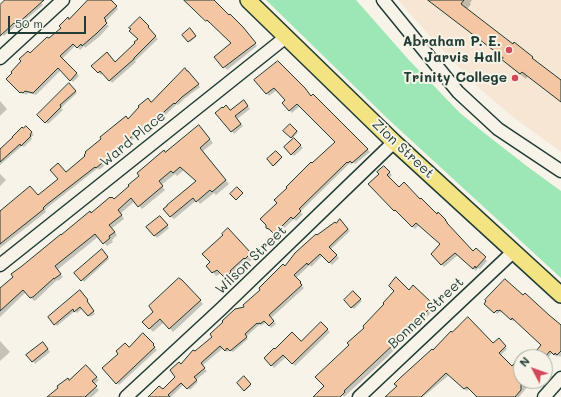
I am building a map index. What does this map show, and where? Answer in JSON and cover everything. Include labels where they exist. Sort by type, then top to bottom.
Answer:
[{"type":"main road","name":"Zion Street","points":[[248,0],[394,142],[561,295]]},
{"type":"street","points":[[0,58],[63,0]]},
{"type":"street","points":[[383,0],[458,92],[498,129],[561,171]]},
{"type":"street","name":"Ward Place","points":[[0,265],[286,37]]},
{"type":"street","name":"Wilson Street","points":[[126,397],[221,309],[394,142]]},
{"type":"street","name":"Bonner Street","points":[[359,397],[513,252]]},
{"type":"street","points":[[544,397],[561,378]]},
{"type":"shaded area","name":"Trinity College","points":[[398,0],[561,0],[561,152],[513,117],[480,89]]},
{"type":"green space","points":[[266,0],[356,0],[408,59],[459,112],[528,167],[561,191],[561,278],[388,119]]},
{"type":"building","points":[[5,0],[44,0],[16,25],[14,23],[0,36],[0,5]]},
{"type":"building","points":[[88,0],[111,0],[117,6],[104,18],[107,23],[97,33],[82,46],[81,44],[77,48],[73,44],[60,56],[77,73],[70,81],[58,68],[33,93],[25,91],[20,93],[6,79],[21,61],[19,59],[28,51],[30,53],[47,37],[49,38],[61,28],[59,26],[68,17],[69,19]]},
{"type":"building","points":[[184,0],[214,0],[243,27],[256,43],[223,68],[214,57],[231,43]]},
{"type":"building","name":"Abraham P. E. Jarvis Hall","points":[[428,0],[464,0],[461,4],[513,44],[514,42],[561,80],[561,102],[522,72],[520,74],[501,59],[503,58]]},
{"type":"building","points":[[140,17],[156,36],[134,59],[109,81],[100,71],[98,73],[91,66],[107,52],[115,62],[135,43],[134,42],[138,39],[129,31],[131,29],[129,28]]},
{"type":"building","points":[[190,28],[196,36],[188,42],[182,35]]},
{"type":"building","points":[[278,61],[311,96],[313,94],[368,149],[352,163],[350,161],[348,163],[347,162],[299,209],[301,211],[293,219],[291,217],[274,234],[266,228],[266,225],[260,219],[277,203],[274,200],[287,188],[286,187],[311,162],[312,163],[335,142],[297,104],[289,111],[282,103],[285,100],[274,88],[266,94],[254,80]]},
{"type":"building","points":[[185,68],[199,84],[156,119],[155,118],[119,146],[121,149],[46,205],[43,208],[44,209],[0,244],[0,211],[30,186],[38,195],[58,179],[50,170],[58,163],[66,172],[85,156],[85,152],[101,139],[100,137],[126,116],[128,119],[139,107],[138,106],[148,98],[151,102]]},
{"type":"building","points":[[69,83],[76,91],[60,105],[61,107],[45,123],[37,115]]},
{"type":"building","points":[[244,100],[248,106],[235,116],[241,124],[231,132],[215,113],[226,105],[230,110]]},
{"type":"building","points":[[290,124],[297,131],[291,138],[283,131]]},
{"type":"building","points":[[199,125],[210,139],[200,148],[226,180],[212,192],[210,190],[196,202],[193,198],[170,217],[163,209],[196,181],[180,167],[173,173],[171,171],[159,181],[163,186],[138,207],[131,198],[118,210],[122,215],[109,225],[115,232],[109,236],[110,238],[103,244],[95,234],[55,266],[61,274],[54,278],[33,297],[30,298],[23,290],[0,311],[0,288],[13,277],[11,274],[90,211],[91,213],[110,197],[114,199],[139,176],[137,173],[164,150],[165,152]]},
{"type":"building","points":[[26,126],[32,132],[30,135],[31,136],[21,146],[20,144],[0,162],[0,149],[22,127],[23,128]]},
{"type":"building","points":[[294,138],[301,145],[291,155],[284,147]]},
{"type":"building","points":[[276,151],[282,157],[273,166],[267,159]]},
{"type":"building","points":[[384,166],[390,172],[387,175],[399,187],[404,182],[420,199],[421,198],[437,214],[438,212],[446,220],[447,223],[473,251],[476,248],[486,257],[476,268],[475,266],[473,269],[455,253],[441,265],[431,254],[440,244],[416,223],[412,227],[368,184],[379,174],[377,172]]},
{"type":"building","points":[[237,187],[243,193],[236,200],[230,194]]},
{"type":"building","points":[[160,216],[168,225],[154,236],[146,227]]},
{"type":"building","points":[[340,219],[348,229],[329,247],[337,255],[329,263],[320,254],[294,275],[302,285],[269,315],[274,321],[269,326],[264,321],[260,324],[257,323],[245,334],[247,337],[230,351],[227,348],[225,351],[220,346],[201,363],[205,368],[194,377],[197,380],[187,389],[181,383],[168,395],[170,397],[148,397],[159,386],[163,389],[175,377],[170,370],[179,362],[181,364],[193,350],[195,351],[212,337],[210,334],[235,309],[244,307],[243,305],[260,290],[259,288],[283,264],[285,266],[295,253],[316,234],[317,235]]},
{"type":"building","points":[[228,228],[251,253],[230,271],[231,272],[225,278],[217,270],[212,273],[206,266],[210,262],[202,254],[223,235],[222,234]]},
{"type":"building","points":[[102,249],[108,257],[81,281],[74,273]]},
{"type":"building","points":[[396,277],[409,290],[413,285],[433,305],[423,315],[422,314],[411,327],[410,325],[394,342],[395,343],[344,391],[345,392],[340,397],[313,397],[324,386],[315,377],[349,345],[347,343],[364,328],[363,326],[384,304],[383,303],[394,291],[389,286]]},
{"type":"building","points":[[179,278],[201,300],[169,329],[160,319],[149,329],[142,322],[153,312],[149,306]]},
{"type":"building","points":[[505,279],[523,295],[525,293],[561,325],[561,351],[557,355],[555,353],[554,355],[553,349],[538,349],[541,345],[512,318],[511,320],[500,310],[497,310],[494,313],[484,304],[486,301],[485,300]]},
{"type":"building","points":[[80,290],[94,311],[88,316],[80,307],[74,312],[73,309],[54,325],[48,317]]},
{"type":"building","points":[[353,291],[361,299],[351,308],[344,300]]},
{"type":"building","points":[[468,317],[493,343],[499,338],[506,346],[499,353],[512,366],[513,365],[513,389],[521,389],[515,397],[477,397],[467,387],[464,389],[446,373],[421,397],[385,397],[397,386],[394,384],[400,378],[432,349],[433,350],[451,331],[452,332]]},
{"type":"building","points":[[321,322],[328,329],[292,364],[283,355],[271,366],[264,358],[292,332],[301,341]]},
{"type":"building","points":[[143,333],[155,347],[116,384],[102,368],[118,354],[116,351],[125,343],[129,347]]},
{"type":"building","points":[[43,342],[48,349],[32,362],[26,355]]},
{"type":"building","points":[[86,365],[97,377],[92,381],[97,386],[85,397],[47,397],[58,388],[57,386],[68,378],[69,380]]},
{"type":"building","points":[[244,376],[251,384],[244,391],[237,383]]},
{"type":"place","name":"Abraham P. E. Jarvis Hall","points":[[509,50]]},
{"type":"place","name":"Trinity College","points":[[515,78]]}]
